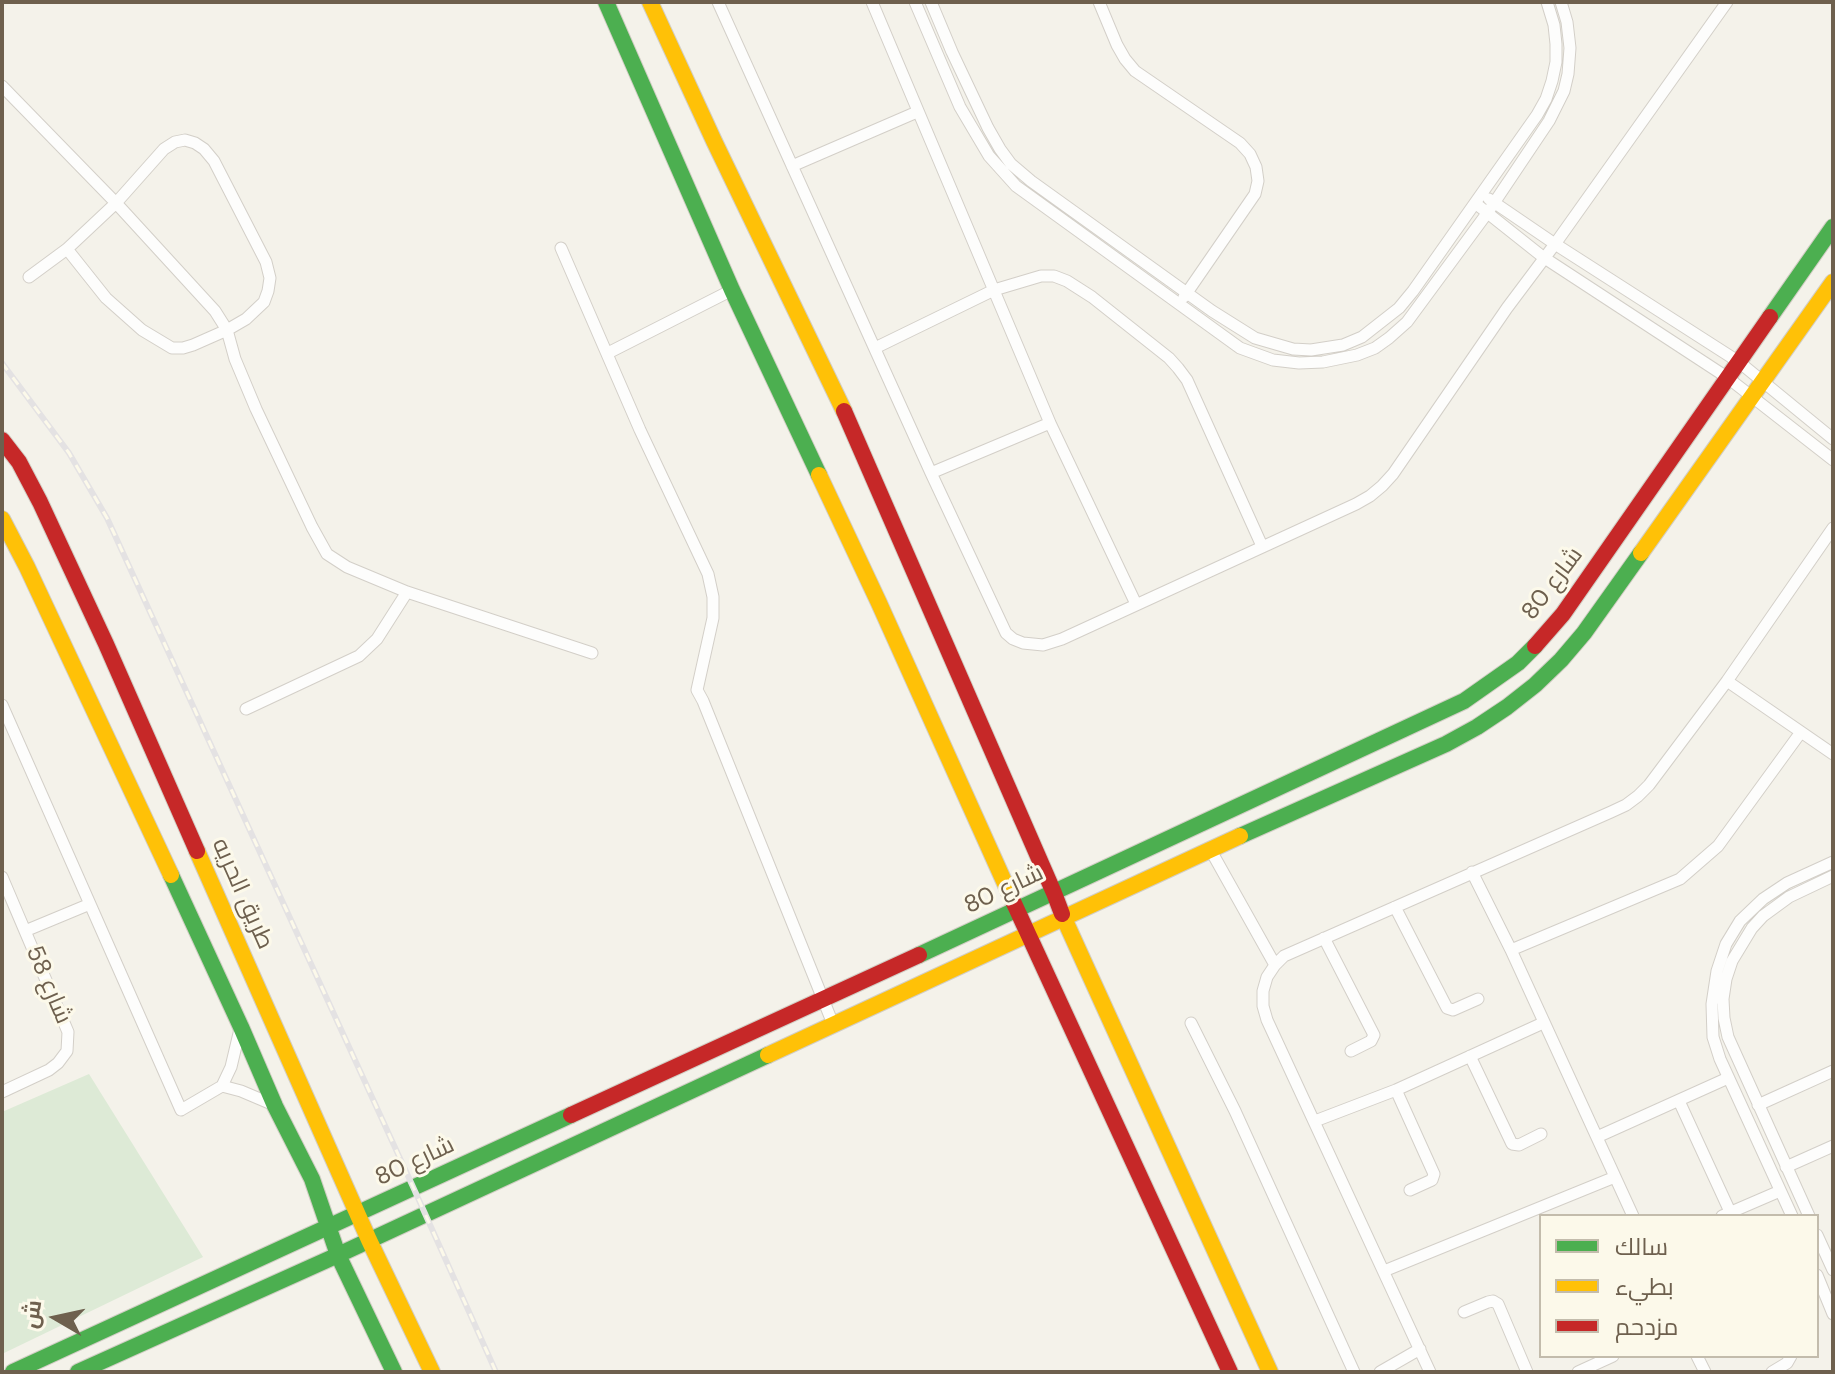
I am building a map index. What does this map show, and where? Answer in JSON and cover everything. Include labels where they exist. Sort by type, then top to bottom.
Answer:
[{"type":"street","points":[[606,2],[732,290],[879,603],[1230,1372]]},
{"type":"street","points":[[650,2],[842,407],[1063,918],[1270,1372]]},
{"type":"street","points":[[718,2],[1006,633],[1023,643],[1043,645],[1356,504],[1382,486],[1727,2]]},
{"type":"street","points":[[872,2],[1050,423],[1136,604]]},
{"type":"street","points":[[915,2],[960,107],[982,144],[1016,186],[1240,348],[1273,360],[1299,363],[1323,362],[1375,348],[1407,322],[1492,208],[1549,121],[1564,91],[1570,48],[1561,2]]},
{"type":"street","points":[[931,2],[972,95],[1011,164],[1187,293],[1255,338],[1293,349],[1311,350],[1343,345],[1362,337],[1399,308],[1537,115],[1552,81],[1556,62],[1554,25],[1547,2]]},
{"type":"street","points":[[1099,2],[1117,45],[1135,71],[1240,143],[1256,167],[1258,181],[1255,194],[1180,305]]},
{"type":"street","points":[[2,86],[215,311],[227,330],[235,359],[256,409],[327,554],[347,567],[407,592],[592,653]]},
{"type":"street","points":[[792,166],[917,112]]},
{"type":"street","points":[[29,277],[67,249],[116,203],[164,149],[185,140],[204,149],[214,161],[266,262],[270,278],[264,302],[246,319],[183,348],[172,348],[142,330],[106,298],[67,249]]},
{"type":"street","points":[[1479,199],[1739,362],[1833,439]]},
{"type":"street","points":[[1492,208],[1543,257],[1728,378],[1833,460]]},
{"type":"street","name":"شارع 80","points":[[13,1372],[1018,910],[1464,701],[1518,663],[1563,614],[1833,227]]},
{"type":"street","points":[[561,248],[640,430],[708,574],[713,618],[697,690],[833,1024]]},
{"type":"street","points":[[875,348],[994,290],[1041,276],[1054,276],[1067,281],[1169,358],[1187,380],[1262,546]]},
{"type":"street","name":"شارع 80","points":[[78,1372],[338,1255],[1477,727],[1535,685],[1584,633],[1833,282]]},
{"type":"street","points":[[608,353],[732,290]]},
{"type":"street","points":[[931,473],[1050,423]]},
{"type":"street","name":"طريق الحريه","points":[[2,440],[19,462],[40,502],[106,644],[369,1240],[432,1372]]},
{"type":"street","points":[[2,519],[241,1027],[275,1106],[312,1179],[338,1255],[394,1372]]},
{"type":"street","points":[[1430,1372],[1267,1020],[1263,991],[1267,977],[1284,956],[1611,812],[1638,796],[1727,681],[1833,528]]},
{"type":"street","points":[[246,709],[359,656],[377,639],[407,592]]},
{"type":"street","points":[[1727,681],[1833,754]]},
{"type":"street","points":[[2,705],[181,1110],[222,1086],[234,1057],[241,1027]]},
{"type":"street","points":[[1413,727],[1423,754]]},
{"type":"street","points":[[1511,950],[1680,879],[1718,846],[1801,732]]},
{"type":"street","points":[[1210,849],[1275,965]]},
{"type":"street","points":[[1791,1214],[1728,1078],[1713,1037],[1712,1004],[1717,971],[1726,944],[1740,921],[1763,899],[1787,883],[1833,862]]},
{"type":"street","points":[[1472,872],[1632,1214]]},
{"type":"street","points":[[1808,1214],[1728,1037],[1724,1008],[1726,979],[1741,944],[1763,916],[1789,897],[1833,876]]},
{"type":"street","name":"شارع 58","points":[[2,877],[68,1032],[67,1051],[58,1063],[2,1092]]},
{"type":"street","points":[[25,931],[90,904]]},
{"type":"street","points":[[1395,907],[1447,1008],[1453,1010],[1478,999]]},
{"type":"street","points":[[1324,938],[1374,1035],[1371,1041],[1351,1051]]},
{"type":"street","points":[[1191,1023],[1235,1111],[1354,1372]]},
{"type":"street","points":[[1315,1121],[1396,1090],[1543,1023]]},
{"type":"street","points":[[742,1037],[752,1062]]},
{"type":"street","points":[[1470,1056],[1512,1144],[1517,1145],[1541,1134]]},
{"type":"street","points":[[1758,1105],[1833,1071]]},
{"type":"street","points":[[1597,1137],[1728,1078]]},
{"type":"street","points":[[222,1086],[258,1097],[275,1106]]},
{"type":"street","points":[[1396,1090],[1434,1174],[1432,1180],[1410,1190]]},
{"type":"street","points":[[1679,1101],[1728,1214]]},
{"type":"street","points":[[1786,1167],[1833,1146]]},
{"type":"street","points":[[1384,1271],[1615,1177]]},
{"type":"street","points":[[1730,1214],[1780,1191]]},
{"type":"street","points":[[1819,1239],[1833,1270]]},
{"type":"street","points":[[1819,1280],[1833,1314]]},
{"type":"street","points":[[1464,1312],[1488,1302],[1496,1303],[1527,1372]]},
{"type":"street","points":[[1380,1372],[1420,1349]]},
{"type":"street","points":[[1578,1372],[1607,1358]]},
{"type":"street","points":[[1772,1372],[1790,1358]]},
{"type":"green space","points":[[89,1074],[203,1257],[2,1354],[2,1112]]},
{"type":"railway","points":[[2,363],[69,453],[107,518],[496,1372]]},
{"type":"traffic: fast","points":[[606,2],[732,290],[819,475]]},
{"type":"traffic: fast","points":[[1770,317],[1833,227]]},
{"type":"traffic: fast","points":[[1240,836],[1446,744],[1507,707],[1561,660],[1641,553]]},
{"type":"traffic: fast","points":[[919,955],[1464,701],[1518,663],[1535,646]]},
{"type":"traffic: fast","points":[[171,875],[275,1106],[312,1179],[338,1255],[394,1372]]},
{"type":"traffic: fast","points":[[78,1372],[768,1055]]},
{"type":"traffic: fast","points":[[13,1372],[571,1115]]},
{"type":"traffic: slow","points":[[650,2],[844,411]]},
{"type":"traffic: slow","points":[[1641,553],[1833,282]]},
{"type":"traffic: slow","points":[[819,475],[1012,899]]},
{"type":"traffic: slow","points":[[2,519],[171,875]]},
{"type":"traffic: slow","points":[[768,1055],[1240,836]]},
{"type":"traffic: slow","points":[[197,851],[369,1240],[432,1372]]},
{"type":"traffic: slow","points":[[1062,914],[1270,1372]]},
{"type":"traffic: jam","points":[[1535,646],[1563,614],[1770,317]]},
{"type":"traffic: jam","points":[[844,411],[1062,914]]},
{"type":"traffic: jam","points":[[2,440],[19,462],[40,502],[197,851]]},
{"type":"traffic: jam","points":[[1012,899],[1230,1372]]},
{"type":"traffic: jam","points":[[571,1115],[919,955]]}]
